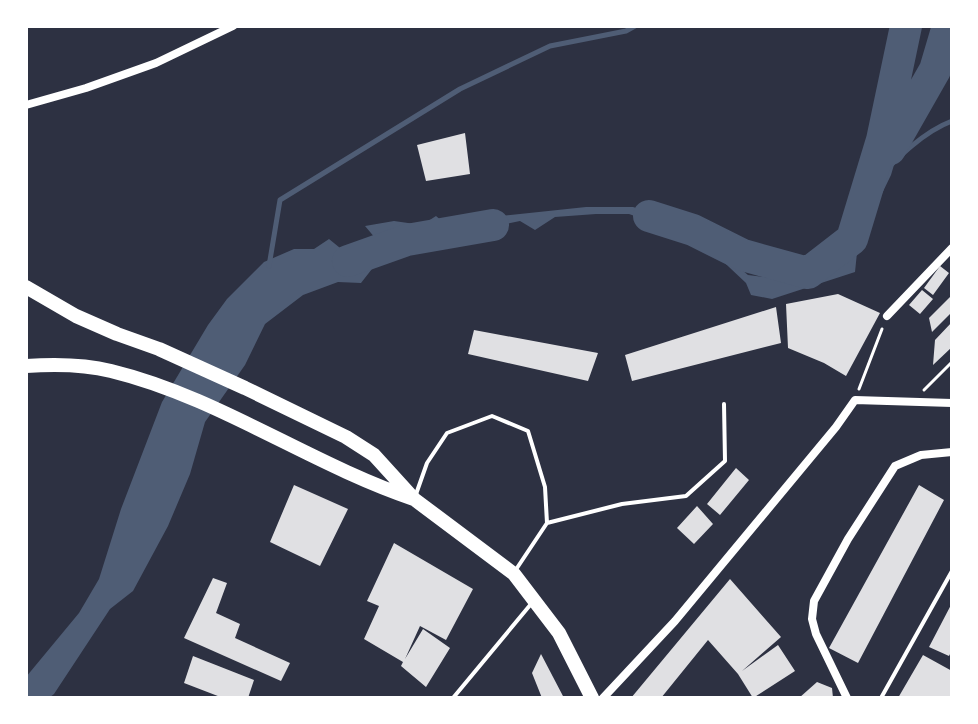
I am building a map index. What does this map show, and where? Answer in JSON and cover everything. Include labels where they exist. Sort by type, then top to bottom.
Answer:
[{"type":"main road","points":[[26,287],[76,316],[245,388],[346,437],[374,455],[414,499],[514,574],[559,633],[592,698]]},
{"type":"main road","points":[[26,366],[62,364],[109,370],[155,385],[228,414],[376,486],[414,499]]},
{"type":"street","points":[[26,105],[156,63],[233,26]]},
{"type":"street","points":[[887,316],[952,248]]},
{"type":"street","points":[[603,698],[675,621],[855,400],[952,403]]},
{"type":"street","points":[[847,698],[816,634],[812,619],[814,601],[848,539],[895,466],[921,455],[952,452]]},
{"type":"lane","points":[[547,523],[622,504],[686,496],[725,461],[724,404]]},
{"type":"lane","points":[[414,499],[427,463],[447,433],[492,416],[528,431],[545,487],[547,523],[514,574]]},
{"type":"lane","points":[[881,698],[952,571]]},
{"type":"lane","points":[[453,698],[535,599]]},
{"type":"path","points":[[855,400],[887,316]]},
{"type":"path","points":[[913,402],[952,362]]},
{"type":"water","points":[[909,26],[913,26],[907,77],[896,126],[901,141],[891,175],[858,243],[855,272],[772,299],[751,295],[746,283],[712,251],[678,231],[629,214],[555,217],[535,230],[520,221],[455,235],[439,226],[425,236],[393,242],[361,283],[338,282],[303,295],[265,324],[245,365],[205,422],[190,474],[168,526],[133,591],[110,609],[54,694],[49,698],[26,698],[26,677],[79,613],[99,579],[121,509],[162,402],[208,325],[227,299],[264,262],[294,249],[314,249],[329,239],[345,252],[376,239],[365,226],[394,221],[422,225],[436,216],[443,222],[586,207],[633,207],[676,220],[699,234],[748,275],[772,278],[825,271],[842,257],[881,183],[887,160],[878,150],[878,128],[893,112]]},
{"type":"building","points":[[465,133],[470,174],[426,181],[417,145]]},
{"type":"building","points":[[940,266],[949,273],[933,295],[924,288]]},
{"type":"building","points":[[922,290],[933,299],[920,314],[909,305]]},
{"type":"building","points":[[838,294],[880,313],[846,376],[788,348],[786,304]]},
{"type":"building","points":[[952,295],[952,312],[932,332],[929,318]]},
{"type":"building","points":[[776,307],[781,343],[632,381],[625,355]]},
{"type":"building","points":[[952,322],[952,347],[933,365],[935,340]]},
{"type":"building","points":[[474,330],[598,353],[588,381],[468,354]]},
{"type":"building","points":[[736,468],[749,480],[720,515],[707,504]]},
{"type":"building","points":[[294,485],[348,509],[320,566],[270,542]]},
{"type":"building","points":[[919,485],[944,500],[858,663],[829,648]]},
{"type":"building","points":[[697,506],[713,524],[694,544],[677,528]]},
{"type":"building","points":[[394,543],[473,589],[446,640],[420,626],[405,659],[423,629],[450,648],[426,687],[401,666],[403,662],[364,639],[379,606],[367,601]]},
{"type":"building","points":[[213,578],[227,583],[216,613],[240,624],[235,638],[290,663],[281,681],[184,638]]},
{"type":"building","points":[[730,579],[781,637],[742,671],[778,645],[795,671],[753,698],[738,674],[708,640],[661,698],[631,698]]},
{"type":"building","points":[[952,603],[952,650],[949,656],[929,647]]},
{"type":"building","points":[[541,654],[564,698],[542,698],[532,673]]},
{"type":"building","points":[[923,655],[952,671],[952,698],[898,698]]},
{"type":"building","points":[[193,656],[254,680],[248,698],[223,698],[184,683]]},
{"type":"building","points":[[817,682],[832,688],[833,698],[799,698]]},
{"type":"waterway","points":[[269,266],[280,200],[460,89],[550,46],[626,31],[635,26]]},
{"type":"waterway","points":[[649,216],[693,230],[743,255],[808,273],[852,239],[882,140],[906,26]]},
{"type":"waterway","points":[[890,149],[935,70],[948,26]]},
{"type":"waterway","points":[[868,188],[918,141],[952,121]]},
{"type":"waterway","points":[[348,261],[407,240],[493,225]]}]
